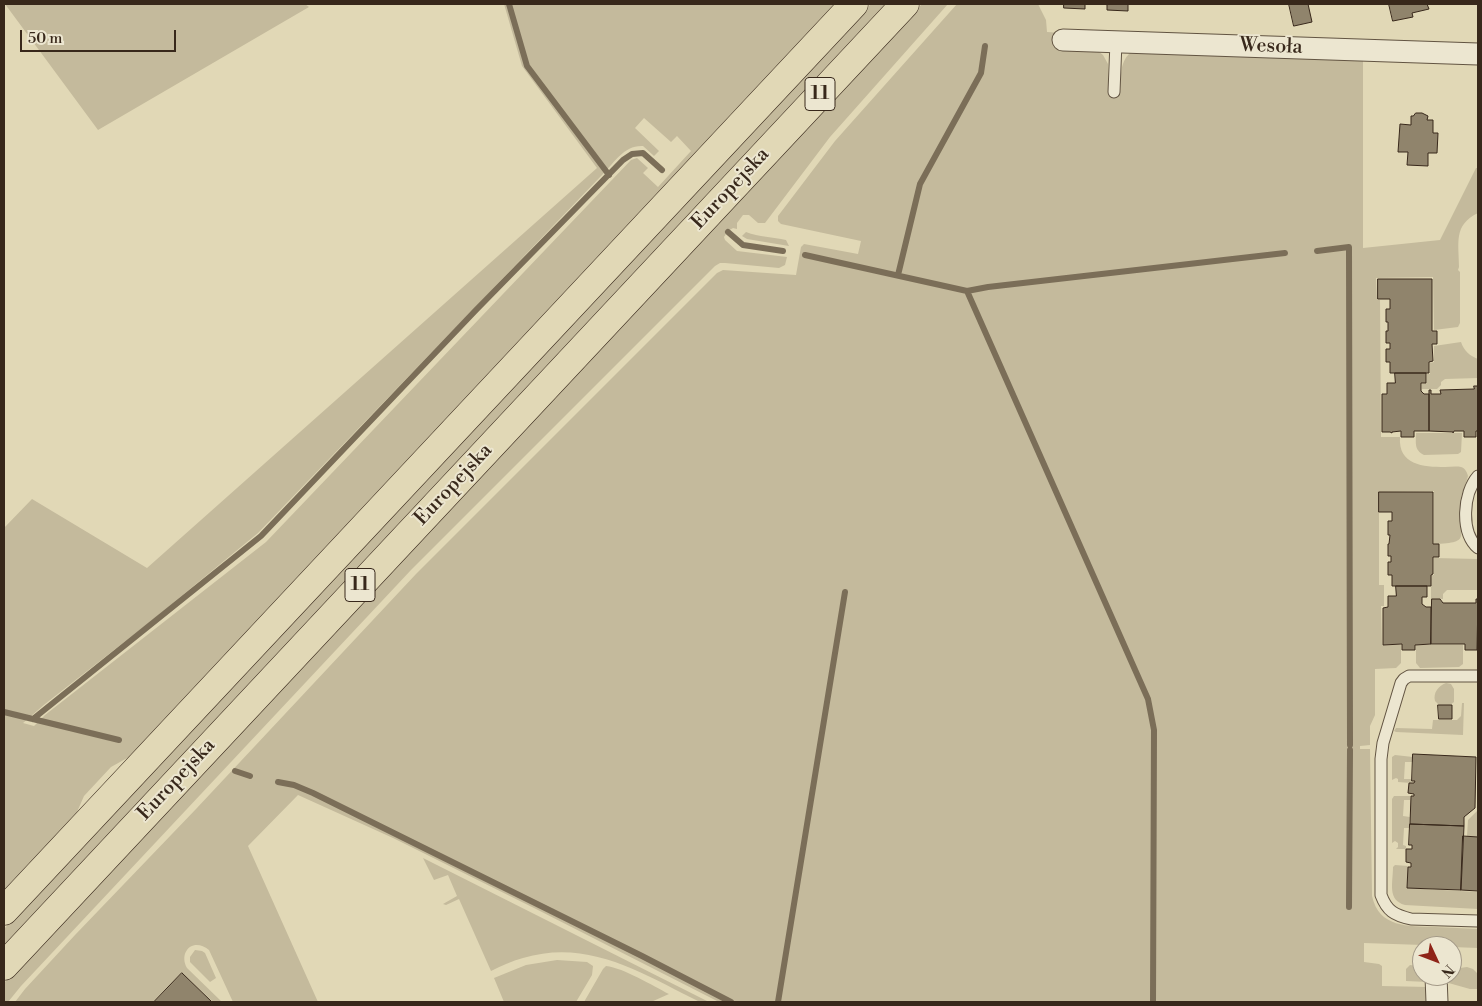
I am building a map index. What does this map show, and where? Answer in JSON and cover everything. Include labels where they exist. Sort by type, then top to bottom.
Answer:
[{"type":"main road","name":"Europejska","points":[[4,911],[854,4]]},
{"type":"main road","name":"Europejska","points":[[4,966],[905,4]]},
{"type":"street","name":"Wesoła","points":[[1063,40],[1478,54]]},
{"type":"street","points":[[1436,986],[1437,1002]]},
{"type":"lane","points":[[1114,92],[1116,42]]},
{"type":"lane","points":[[1478,476],[1469,491],[1466,508],[1467,526],[1470,536],[1478,548]]},
{"type":"lane","points":[[1478,676],[1409,676],[1401,683],[1383,743],[1381,759],[1381,895],[1384,905],[1400,917],[1478,921]]},
{"type":"shaded area","points":[[5,4],[305,4],[309,7],[98,130]]},
{"type":"shaded area","points":[[504,4],[839,4],[138,752],[111,767],[84,796],[73,821],[4,895],[4,528],[32,499],[147,568],[597,168],[522,66]],"holes":[[[644,118],[671,142],[677,136],[691,151],[658,187],[643,173],[648,168],[637,158],[631,160],[266,542],[45,715],[34,726],[23,723],[258,533],[620,155],[630,148],[643,146],[654,156],[659,151],[635,128]]]},
{"type":"shaded area","points":[[871,4],[890,4],[4,950],[4,929]]},
{"type":"shaded area","points":[[922,4],[948,4],[830,137],[765,223],[758,223],[749,215],[743,215],[737,223],[737,229],[733,228],[728,231],[724,237],[737,251],[787,257],[785,265],[779,268],[720,263],[715,266],[411,570],[8,1002],[4,1002],[4,983]]},
{"type":"shaded area","points":[[957,4],[1038,4],[1046,20],[1047,32],[1062,33],[1103,55],[1108,64],[1108,93],[1120,93],[1122,66],[1130,53],[1363,60],[1363,248],[1440,240],[1476,168],[1478,168],[1478,213],[1464,223],[1459,235],[1460,323],[1458,327],[1434,330],[1433,277],[1376,278],[1377,300],[1380,300],[1381,437],[1400,437],[1400,446],[1403,454],[1414,462],[1437,467],[1461,467],[1466,470],[1468,476],[1460,502],[1461,536],[1455,542],[1434,544],[1434,491],[1379,492],[1379,585],[1384,585],[1384,606],[1381,606],[1382,645],[1401,645],[1401,663],[1396,668],[1375,669],[1375,715],[1370,726],[1370,745],[1360,746],[1360,749],[1370,749],[1372,896],[1381,914],[1388,920],[1405,925],[1478,929],[1478,948],[1462,947],[1462,936],[1412,936],[1412,945],[1364,943],[1364,962],[1382,966],[1382,986],[1428,987],[1429,1002],[719,1002],[393,838],[298,795],[248,846],[318,1002],[233,1002],[209,950],[198,945],[186,951],[185,962],[187,968],[222,1002],[213,1002],[182,973],[154,1002],[15,1002],[75,935],[416,574],[717,273],[723,270],[796,275],[801,247],[804,244],[858,254],[861,241],[781,224],[778,221],[778,216],[835,141]]},
{"type":"shaded area","points":[[746,232],[786,240],[789,246],[747,239],[742,236]]},
{"type":"shaded area","points":[[1461,342],[1468,353],[1478,359],[1478,378],[1445,379],[1437,389],[1422,389],[1422,384],[1427,383],[1427,374],[1430,374],[1430,363],[1434,362],[1434,346]]},
{"type":"shaded area","points":[[1416,433],[1462,433],[1461,452],[1458,454],[1424,455],[1417,448]]},
{"type":"shaded area","points":[[1434,558],[1478,559],[1478,590],[1447,590],[1443,594],[1443,599],[1431,599],[1431,575],[1434,575]]},
{"type":"shaded area","points":[[1416,645],[1463,645],[1463,664],[1459,667],[1420,668],[1416,663]]},
{"type":"shaded area","points":[[1446,683],[1451,684],[1454,689],[1454,702],[1450,705],[1439,705],[1435,701],[1435,693],[1438,688]]},
{"type":"shaded area","points":[[1462,703],[1464,703],[1463,735],[1394,731],[1396,728],[1432,729],[1433,720],[1457,720],[1461,716]]},
{"type":"shaded area","points":[[1395,755],[1413,757],[1413,762],[1405,762],[1404,779],[1412,779],[1411,783],[1398,782],[1396,778],[1392,780],[1392,757]]},
{"type":"shaded area","points":[[1478,782],[1478,837],[1467,836],[1468,820],[1477,811]]},
{"type":"shaded area","points":[[1394,796],[1410,796],[1410,800],[1404,800],[1403,816],[1410,817],[1409,828],[1404,828],[1403,845],[1406,846],[1406,849],[1396,849],[1398,843],[1395,841],[1392,843],[1392,799]]},
{"type":"shaded area","points":[[423,858],[709,1002],[700,1002],[636,970],[615,962],[570,952],[547,953],[523,958],[491,971],[459,899],[446,905],[443,904],[457,896],[448,875],[434,880]]},
{"type":"shaded area","points":[[1395,865],[1408,866],[1407,888],[1478,892],[1478,909],[1405,905],[1399,903],[1392,890],[1393,867]]},
{"type":"shaded area","points":[[195,950],[205,953],[216,978],[210,982],[190,962],[190,957]]},
{"type":"shaded area","points":[[557,960],[587,962],[593,966],[592,975],[576,1002],[504,1002],[494,978],[526,965]]},
{"type":"shaded area","points":[[1412,965],[1412,981],[1406,981],[1406,969]]},
{"type":"shaded area","points":[[606,966],[630,974],[669,994],[651,1002],[584,1002]]},
{"type":"shaded area","points":[[1462,968],[1473,969],[1478,974],[1478,989],[1459,986],[1462,986]]},
{"type":"building","points":[[1064,4],[1085,4],[1085,9],[1064,8]]},
{"type":"building","points":[[1096,4],[1128,4],[1128,11],[1107,10],[1107,5]]},
{"type":"building","points":[[1289,4],[1308,4],[1312,22],[1294,26]]},
{"type":"building","points":[[1389,4],[1427,4],[1429,9],[1412,13],[1413,17],[1393,21]]},
{"type":"building","points":[[1416,113],[1428,116],[1427,120],[1433,120],[1433,133],[1438,133],[1437,153],[1428,153],[1428,166],[1407,165],[1408,152],[1398,152],[1400,124],[1411,125],[1411,116]]},
{"type":"building","points":[[1378,279],[1432,279],[1432,331],[1437,331],[1437,344],[1432,344],[1433,361],[1429,362],[1429,373],[1390,373],[1390,362],[1386,362],[1386,349],[1390,349],[1390,343],[1386,343],[1388,322],[1386,322],[1386,309],[1390,309],[1390,299],[1378,299]]},
{"type":"building","points":[[1395,373],[1426,373],[1426,383],[1421,383],[1421,391],[1424,394],[1429,394],[1429,431],[1414,431],[1414,437],[1401,437],[1401,431],[1392,433],[1382,432],[1382,394],[1387,394],[1387,383],[1395,383]]},
{"type":"building","points":[[1474,386],[1478,386],[1478,431],[1476,431],[1476,437],[1464,437],[1464,431],[1454,431],[1453,433],[1429,431],[1429,390],[1431,390],[1431,394],[1441,394],[1440,390],[1474,389]]},
{"type":"building","points":[[1379,492],[1433,492],[1433,544],[1439,544],[1439,557],[1433,557],[1431,586],[1392,586],[1392,575],[1388,575],[1388,562],[1391,562],[1391,556],[1388,556],[1390,535],[1388,535],[1388,521],[1392,521],[1392,512],[1379,512]]},
{"type":"building","points":[[1396,586],[1427,586],[1427,597],[1422,597],[1422,604],[1426,607],[1431,607],[1431,644],[1415,645],[1415,650],[1402,650],[1402,644],[1383,645],[1383,608],[1388,607],[1388,596],[1396,596]]},
{"type":"building","points":[[1432,599],[1440,599],[1443,603],[1476,603],[1476,599],[1478,599],[1477,650],[1465,650],[1465,644],[1431,644]]},
{"type":"building","points":[[1438,705],[1452,705],[1452,719],[1439,719]]},
{"type":"building","points":[[1413,754],[1476,757],[1475,808],[1464,817],[1464,826],[1410,824],[1411,796],[1414,796],[1414,794],[1408,793],[1409,783],[1414,783],[1415,781],[1412,781]]},
{"type":"building","points":[[1410,824],[1464,826],[1461,890],[1407,888],[1408,867],[1411,867],[1411,863],[1406,862],[1406,849],[1412,849],[1412,845],[1409,845]]},
{"type":"building","points":[[1463,836],[1478,837],[1478,891],[1461,890]]},
{"type":"building","points":[[182,973],[212,1002],[154,1002]]},
{"type":"waterway","points":[[509,4],[527,66],[609,175]]},
{"type":"waterway","points":[[898,275],[920,184],[981,73],[985,46]]},
{"type":"waterway","points":[[33,719],[261,536],[476,310],[623,160],[632,154],[643,153],[662,170]]},
{"type":"waterway","points":[[728,232],[743,245],[783,251]]},
{"type":"waterway","points":[[1317,251],[1349,247],[1350,745]]},
{"type":"waterway","points":[[805,255],[967,291],[1285,253]]},
{"type":"waterway","points":[[967,291],[1148,699],[1154,730],[1153,1002]]},
{"type":"waterway","points":[[778,1002],[845,592]]},
{"type":"waterway","points":[[4,712],[119,740]]},
{"type":"waterway","points":[[1349,907],[1350,750]]},
{"type":"waterway","points":[[235,771],[250,776]]},
{"type":"waterway","points":[[278,782],[294,785],[313,793],[731,1002]]}]
